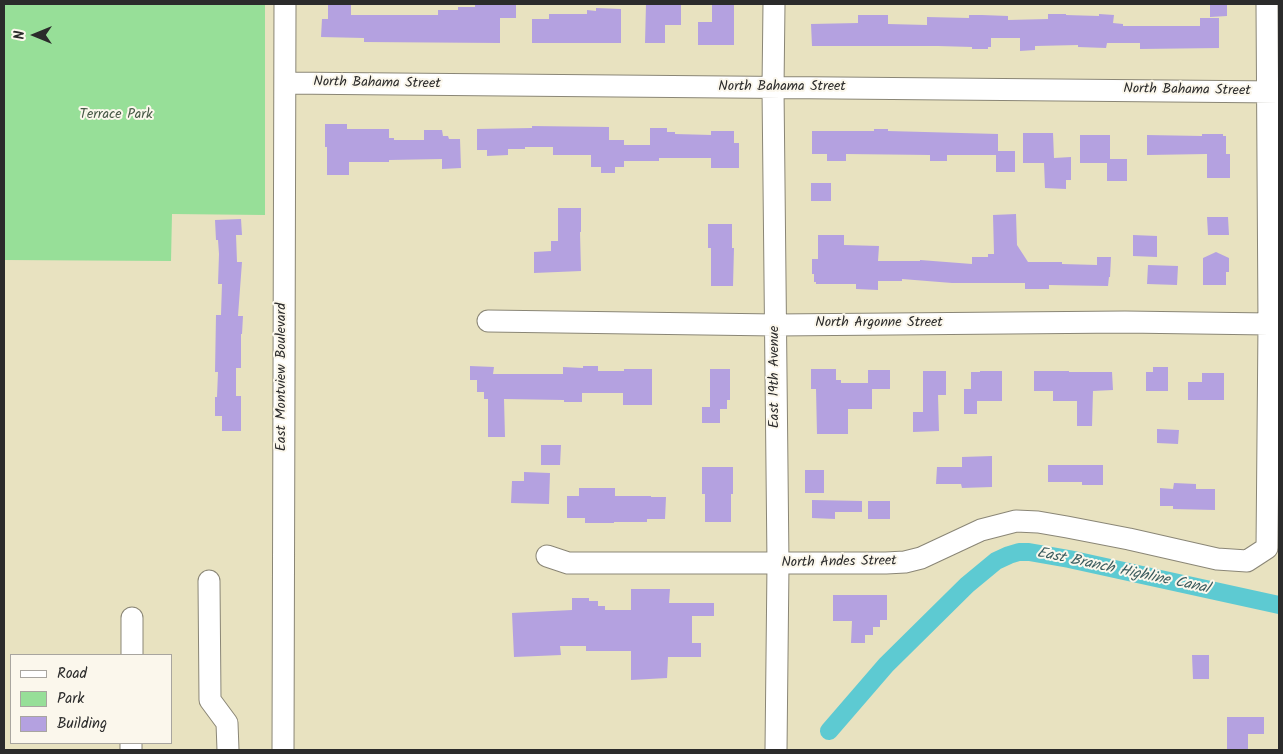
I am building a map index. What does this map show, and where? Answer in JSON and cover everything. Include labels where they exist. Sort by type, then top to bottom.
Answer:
[{"type":"street","name":"East Montview Boulevard","points":[[283,750],[285,4]]},
{"type":"street","name":"East 19th Avenue","points":[[774,4],[773,88],[778,564],[776,750]]},
{"type":"street","points":[[1268,4],[1273,92],[1269,324],[1274,383]]},
{"type":"street","name":"North Bahama Street","points":[[285,83],[1273,92]]},
{"type":"street","name":"North Argonne Street","points":[[488,322],[776,325],[1125,322],[1269,324]]},
{"type":"street","name":"North Andes Street","points":[[546,556],[568,564],[886,564],[921,558],[981,530],[1016,521],[1067,526],[1217,560],[1247,561],[1267,548],[1274,383]]},
{"type":"street","points":[[209,581],[210,700],[227,723],[228,750]]},
{"type":"street","points":[[132,618],[132,654]]},
{"type":"green space","name":"Terrace Park","points":[[4,4],[265,4],[265,215],[172,214],[171,261],[4,260]]},
{"type":"building","points":[[328,4],[351,4],[351,15],[438,15],[438,10],[458,10],[458,7],[475,7],[475,4],[516,4],[516,18],[500,18],[500,43],[364,42],[364,38],[321,37],[322,19],[328,19]]},
{"type":"building","points":[[646,4],[681,4],[681,25],[665,25],[665,43],[645,43]]},
{"type":"building","points":[[712,4],[734,4],[734,45],[698,45],[698,22],[712,22]]},
{"type":"building","points":[[1210,4],[1227,4],[1227,16],[1210,17]]},
{"type":"building","points":[[596,8],[621,9],[621,43],[532,43],[532,19],[549,19],[549,14],[587,14],[587,10],[596,11]]},
{"type":"building","points":[[1048,14],[1114,15],[1113,23],[1123,24],[1123,26],[1200,26],[1200,18],[1219,18],[1219,48],[1140,49],[1140,43],[1107,43],[1106,48],[1078,47],[1078,45],[1035,46],[1035,50],[1020,51],[1020,38],[991,38],[991,47],[988,47],[988,49],[938,46],[812,46],[811,24],[858,23],[858,15],[888,15],[888,24],[927,25],[927,17],[969,18],[969,15],[982,15],[1008,16],[1008,20],[1048,19]]},
{"type":"building","points":[[325,124],[347,124],[347,129],[389,129],[389,138],[394,138],[394,140],[424,140],[424,130],[442,130],[443,136],[448,136],[449,139],[460,139],[461,168],[442,169],[442,159],[349,162],[349,175],[327,175]]},
{"type":"building","points":[[532,126],[609,127],[609,140],[624,140],[624,145],[650,145],[650,128],[667,128],[667,132],[675,132],[675,134],[711,135],[711,131],[734,131],[734,143],[739,143],[739,168],[711,168],[711,158],[659,158],[659,161],[624,161],[624,167],[615,167],[615,173],[601,173],[601,167],[591,167],[591,155],[553,155],[553,147],[508,149],[508,155],[487,156],[487,150],[477,150],[477,129],[532,128]]},
{"type":"building","points":[[874,129],[998,134],[998,151],[1015,151],[1015,172],[996,172],[996,155],[947,155],[947,161],[930,161],[930,155],[846,154],[846,161],[827,161],[827,154],[812,154],[812,131],[874,131]]},
{"type":"building","points":[[1023,133],[1053,133],[1054,158],[1071,157],[1071,180],[1066,180],[1066,189],[1045,188],[1044,163],[1023,163]]},
{"type":"building","points":[[1202,134],[1223,134],[1223,136],[1226,136],[1226,154],[1230,154],[1230,178],[1207,178],[1207,154],[1147,155],[1147,135],[1202,136]]},
{"type":"building","points":[[1080,135],[1110,135],[1110,159],[1127,159],[1127,181],[1107,181],[1107,163],[1080,163]]},
{"type":"building","points":[[811,183],[831,183],[831,201],[811,201]]},
{"type":"building","points":[[558,208],[581,208],[581,271],[534,273],[534,252],[551,251],[551,241],[558,241]]},
{"type":"building","points":[[1016,214],[1017,245],[1028,262],[1097,265],[1097,257],[1111,257],[1108,286],[1049,285],[1049,289],[1025,289],[1025,283],[952,283],[902,279],[902,281],[878,281],[878,290],[856,289],[856,284],[816,284],[814,282],[812,259],[818,259],[818,235],[844,235],[844,245],[879,246],[878,261],[920,260],[972,264],[972,257],[988,257],[988,254],[994,254],[993,215]]},
{"type":"building","points":[[1207,217],[1228,217],[1229,235],[1208,235]]},
{"type":"building","points":[[241,219],[242,235],[236,235],[237,262],[242,262],[238,316],[243,316],[241,368],[236,368],[236,396],[241,396],[241,431],[222,431],[222,416],[215,416],[218,372],[215,372],[216,315],[221,315],[222,284],[218,284],[219,254],[215,220]]},
{"type":"building","points":[[708,224],[732,224],[732,248],[734,248],[733,286],[711,286],[711,248],[708,248]]},
{"type":"building","points":[[1133,235],[1157,236],[1157,257],[1133,256]]},
{"type":"building","points":[[1216,252],[1229,258],[1229,272],[1226,272],[1226,285],[1203,285],[1203,258]]},
{"type":"building","points":[[1148,265],[1178,266],[1177,285],[1147,284]]},
{"type":"building","points":[[470,366],[494,367],[493,374],[563,374],[563,367],[583,368],[583,366],[598,366],[598,371],[652,369],[652,405],[623,405],[623,393],[582,393],[582,402],[504,399],[505,437],[488,437],[488,399],[484,399],[484,392],[477,392],[477,380],[470,380]]},
{"type":"building","points":[[1153,367],[1168,367],[1168,391],[1146,391],[1146,372],[1153,372]]},
{"type":"building","points":[[710,369],[730,369],[730,400],[727,400],[727,409],[720,409],[720,423],[702,423],[702,407],[710,407]]},
{"type":"building","points":[[811,369],[836,369],[836,380],[841,380],[841,383],[868,383],[868,370],[890,370],[890,389],[872,389],[872,409],[848,409],[848,434],[817,434],[816,389],[811,389]]},
{"type":"building","points":[[923,371],[946,371],[946,395],[938,395],[939,431],[913,432],[913,412],[923,412]]},
{"type":"building","points":[[1002,371],[1002,401],[977,401],[977,414],[964,414],[964,389],[971,389],[971,372]]},
{"type":"building","points":[[1034,371],[1112,372],[1113,390],[1093,391],[1092,426],[1077,426],[1077,401],[1053,401],[1053,391],[1034,391]]},
{"type":"building","points":[[1202,373],[1224,373],[1224,400],[1188,400],[1188,382],[1202,382]]},
{"type":"building","points":[[1157,429],[1179,430],[1178,444],[1157,443]]},
{"type":"building","points":[[541,445],[561,445],[560,465],[541,465]]},
{"type":"building","points":[[992,456],[992,487],[962,488],[961,484],[936,484],[937,467],[962,467],[962,457]]},
{"type":"building","points":[[1048,465],[1103,465],[1103,485],[1082,485],[1082,482],[1048,482]]},
{"type":"building","points":[[702,467],[733,467],[731,522],[705,522],[705,494],[702,494]]},
{"type":"building","points":[[805,470],[824,470],[824,493],[805,493]]},
{"type":"building","points":[[524,472],[550,473],[549,504],[511,503],[512,481],[524,481]]},
{"type":"building","points":[[1174,483],[1196,484],[1196,489],[1215,489],[1215,510],[1173,509],[1173,506],[1160,506],[1160,488],[1173,489]]},
{"type":"building","points":[[579,488],[615,488],[615,496],[666,497],[665,519],[647,519],[647,522],[585,523],[585,518],[567,518],[567,496],[579,496]]},
{"type":"building","points":[[812,500],[862,501],[862,512],[835,512],[835,519],[812,518]]},
{"type":"building","points":[[868,501],[890,501],[890,519],[868,519]]},
{"type":"building","points":[[631,589],[670,589],[669,603],[714,603],[714,616],[692,616],[692,643],[701,643],[701,657],[668,657],[667,678],[631,680],[631,651],[586,651],[586,646],[560,646],[561,655],[514,657],[512,613],[572,610],[572,598],[589,598],[589,601],[598,601],[598,606],[605,606],[605,610],[631,610]]},
{"type":"building","points":[[833,595],[887,595],[887,620],[880,620],[880,627],[873,627],[873,635],[865,635],[865,643],[851,643],[852,621],[833,621]]},
{"type":"building","points":[[1192,655],[1209,655],[1209,679],[1193,679]]},
{"type":"building","points":[[1227,717],[1264,717],[1264,734],[1248,734],[1248,750],[1227,750]]},
{"type":"waterway","name":"East Branch Highline Canal","points":[[829,731],[886,665],[967,585],[996,561],[1019,552],[1069,559],[1279,605]]}]
